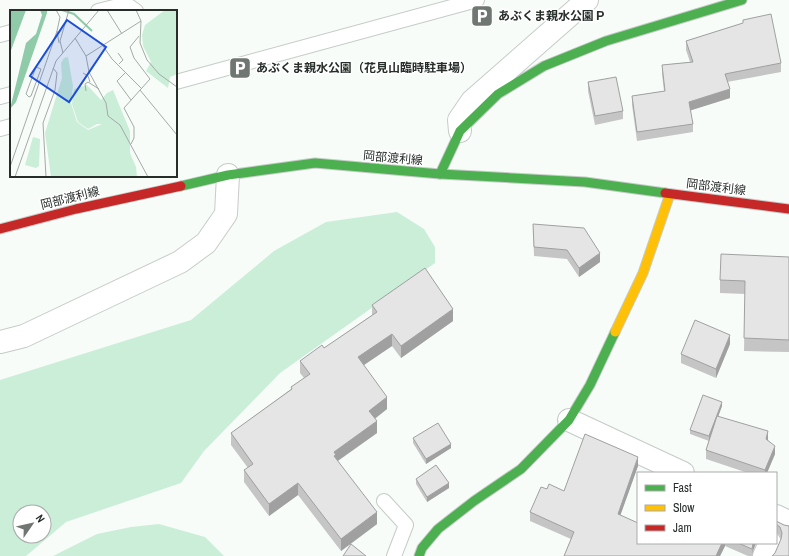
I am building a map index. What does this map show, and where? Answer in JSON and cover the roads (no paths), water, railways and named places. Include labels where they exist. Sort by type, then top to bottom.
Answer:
[{"type":"street","points":[[460,131],[459,120],[472,101],[587,0]]},
{"type":"street","points":[[440,174],[460,131],[498,94],[544,66],[606,41],[742,0]]},
{"type":"street","name":"岡部渡利線","points":[[0,229],[76,209],[228,175],[315,163],[440,174],[585,182],[789,208]]},
{"type":"street","points":[[0,342],[24,336],[173,266],[206,243],[226,214],[228,175]]},
{"type":"street","points":[[419,556],[422,548],[438,528],[521,469],[569,420],[590,385],[643,273],[670,194]]},
{"type":"street","points":[[569,420],[681,472]]},
{"type":"street","points":[[764,556],[770,544]]},
{"type":"lane","points":[[177,82],[477,0]]},
{"type":"lane","points":[[102,10],[126,4],[135,10]]},
{"type":"lane","points":[[0,35],[10,32]]},
{"type":"lane","points":[[0,97],[10,94]]},
{"type":"lane","points":[[0,129],[10,126]]},
{"type":"lane","points":[[384,501],[406,525],[394,556]]},
{"type":"place","name":"あぶくま親水公園Ｐ","points":[[482,16]]},
{"type":"place","name":"あぶくま親水公園（花見山臨時駐車場）","points":[[240,68]]}]
